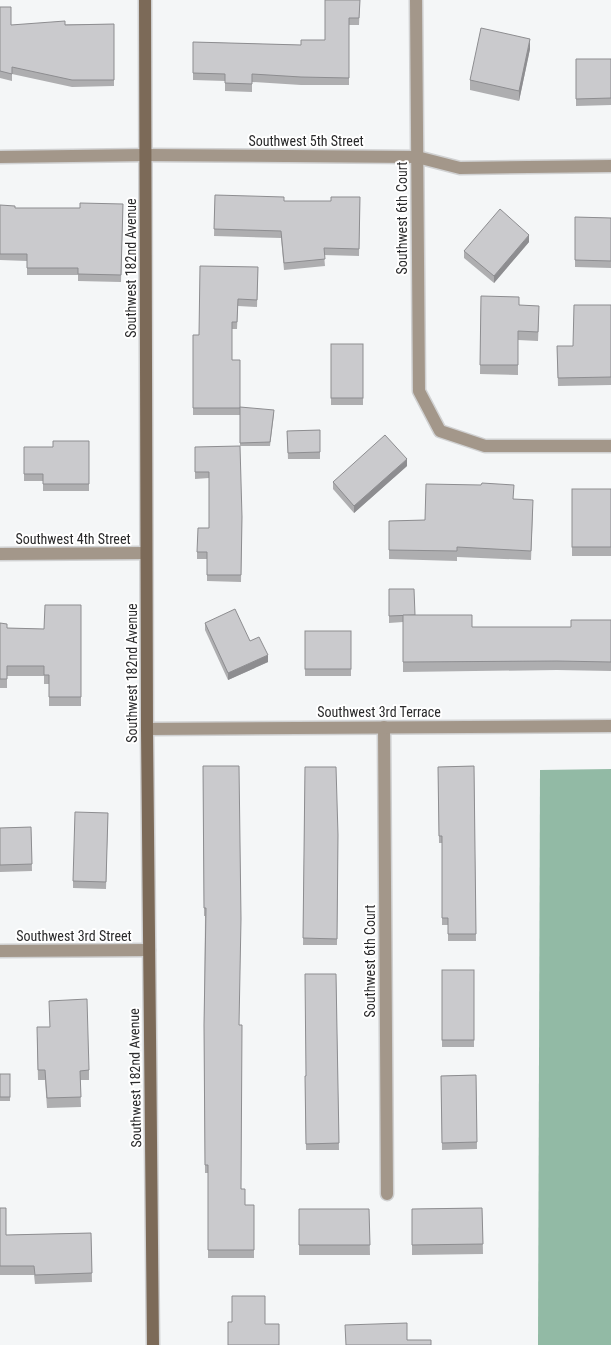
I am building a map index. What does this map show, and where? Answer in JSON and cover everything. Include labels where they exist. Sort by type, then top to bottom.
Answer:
[{"type":"street","name":"Southwest 182nd Avenue","points":[[145,0],[148,950],[153,1345]]},
{"type":"street","name":"Southwest 6th Court","points":[[416,0],[419,391],[440,431],[485,446],[611,446]]},
{"type":"street","name":"Southwest 5th Street","points":[[0,157],[145,155],[417,157],[460,168],[611,166]]},
{"type":"street","name":"Southwest 4th Street","points":[[0,554],[146,554]]},
{"type":"street","name":"Southwest 3rd Terrace","points":[[147,729],[611,726]]},
{"type":"street","name":"Southwest 6th Court","points":[[384,727],[387,1194]]},
{"type":"street","name":"Southwest 3rd Street","points":[[0,951],[148,950]]},
{"type":"green space","points":[[611,769],[611,1345],[538,1345],[540,770]]},
{"type":"building","points":[[325,0],[360,0],[359,18],[349,18],[349,78],[252,74],[252,84],[225,83],[225,74],[193,73],[193,42],[301,45],[301,40],[325,40]]},
{"type":"building","points":[[0,7],[11,7],[11,25],[65,21],[65,25],[114,24],[114,80],[72,80],[12,67],[12,74],[0,71]]},
{"type":"building","points":[[481,28],[530,39],[519,91],[470,80]]},
{"type":"building","points":[[576,59],[611,59],[611,98],[576,99]]},
{"type":"building","points":[[215,195],[284,197],[284,201],[331,201],[331,197],[360,197],[359,249],[324,248],[325,259],[284,263],[281,231],[214,229]]},
{"type":"building","points":[[80,203],[123,204],[121,275],[78,274],[78,268],[27,268],[27,254],[0,254],[0,205],[15,206],[15,208],[80,208]]},
{"type":"building","points":[[500,209],[529,235],[494,276],[464,251]]},
{"type":"building","points":[[575,217],[611,218],[611,261],[575,260]]},
{"type":"building","points":[[200,266],[258,267],[257,300],[238,299],[237,322],[232,322],[232,360],[240,360],[240,408],[193,408],[193,335],[199,335]]},
{"type":"building","points":[[481,296],[519,297],[519,305],[539,306],[538,332],[518,331],[518,365],[480,365]]},
{"type":"building","points":[[574,305],[611,305],[611,377],[558,378],[557,346],[573,346]]},
{"type":"building","points":[[331,344],[363,344],[363,398],[331,398]]},
{"type":"building","points":[[240,407],[274,410],[270,442],[240,443]]},
{"type":"building","points":[[320,430],[320,452],[288,453],[287,431]]},
{"type":"building","points":[[385,435],[407,459],[354,506],[333,482]]},
{"type":"building","points":[[53,441],[89,441],[89,484],[43,484],[43,474],[24,474],[24,447],[53,447]]},
{"type":"building","points":[[240,446],[241,575],[207,575],[207,552],[197,552],[198,528],[209,528],[209,472],[195,472],[195,447]]},
{"type":"building","points":[[482,483],[514,485],[513,499],[533,500],[531,551],[457,547],[457,551],[389,550],[389,521],[425,520],[426,484],[481,485]]},
{"type":"building","points":[[572,489],[611,489],[611,547],[572,547]]},
{"type":"building","points":[[389,589],[414,589],[415,615],[389,616]]},
{"type":"building","points":[[45,605],[81,605],[81,697],[49,697],[49,675],[44,675],[44,666],[7,666],[7,679],[0,679],[0,623],[7,624],[7,628],[44,629]]},
{"type":"building","points":[[235,609],[250,641],[259,637],[268,655],[228,673],[205,623]]},
{"type":"building","points":[[403,615],[472,615],[472,627],[571,627],[571,620],[611,620],[611,662],[403,662]]},
{"type":"building","points":[[305,631],[351,631],[351,669],[305,669]]},
{"type":"building","points":[[203,766],[239,766],[241,919],[239,1025],[242,1025],[241,1189],[245,1189],[245,1205],[254,1205],[254,1250],[208,1250],[208,1165],[205,1165],[204,1025],[206,908],[204,908]]},
{"type":"building","points":[[474,766],[476,934],[448,934],[448,918],[442,918],[442,836],[439,836],[438,767]]},
{"type":"building","points":[[305,767],[336,767],[338,835],[337,939],[303,938]]},
{"type":"building","points":[[75,812],[108,813],[106,882],[73,881]]},
{"type":"building","points":[[31,827],[32,864],[0,865],[0,828]]},
{"type":"building","points":[[442,970],[474,970],[474,1040],[442,1040]]},
{"type":"building","points":[[305,974],[336,974],[339,1143],[306,1144]]},
{"type":"building","points":[[87,999],[89,1070],[80,1071],[81,1097],[47,1098],[45,1070],[38,1070],[37,1027],[50,1027],[49,1001]]},
{"type":"building","points":[[0,1074],[10,1074],[10,1097],[0,1097]]},
{"type":"building","points":[[476,1075],[477,1142],[442,1143],[441,1076]]},
{"type":"building","points":[[0,1208],[6,1208],[6,1235],[91,1233],[92,1273],[35,1275],[34,1266],[0,1266]]},
{"type":"building","points":[[482,1208],[483,1244],[412,1245],[412,1209]]},
{"type":"building","points":[[299,1209],[369,1209],[370,1245],[299,1245]]},
{"type":"building","points":[[232,1296],[265,1296],[265,1324],[279,1324],[279,1345],[228,1345],[228,1322],[232,1322]]},
{"type":"building","points":[[407,1323],[407,1340],[431,1340],[431,1345],[346,1345],[345,1325]]}]
